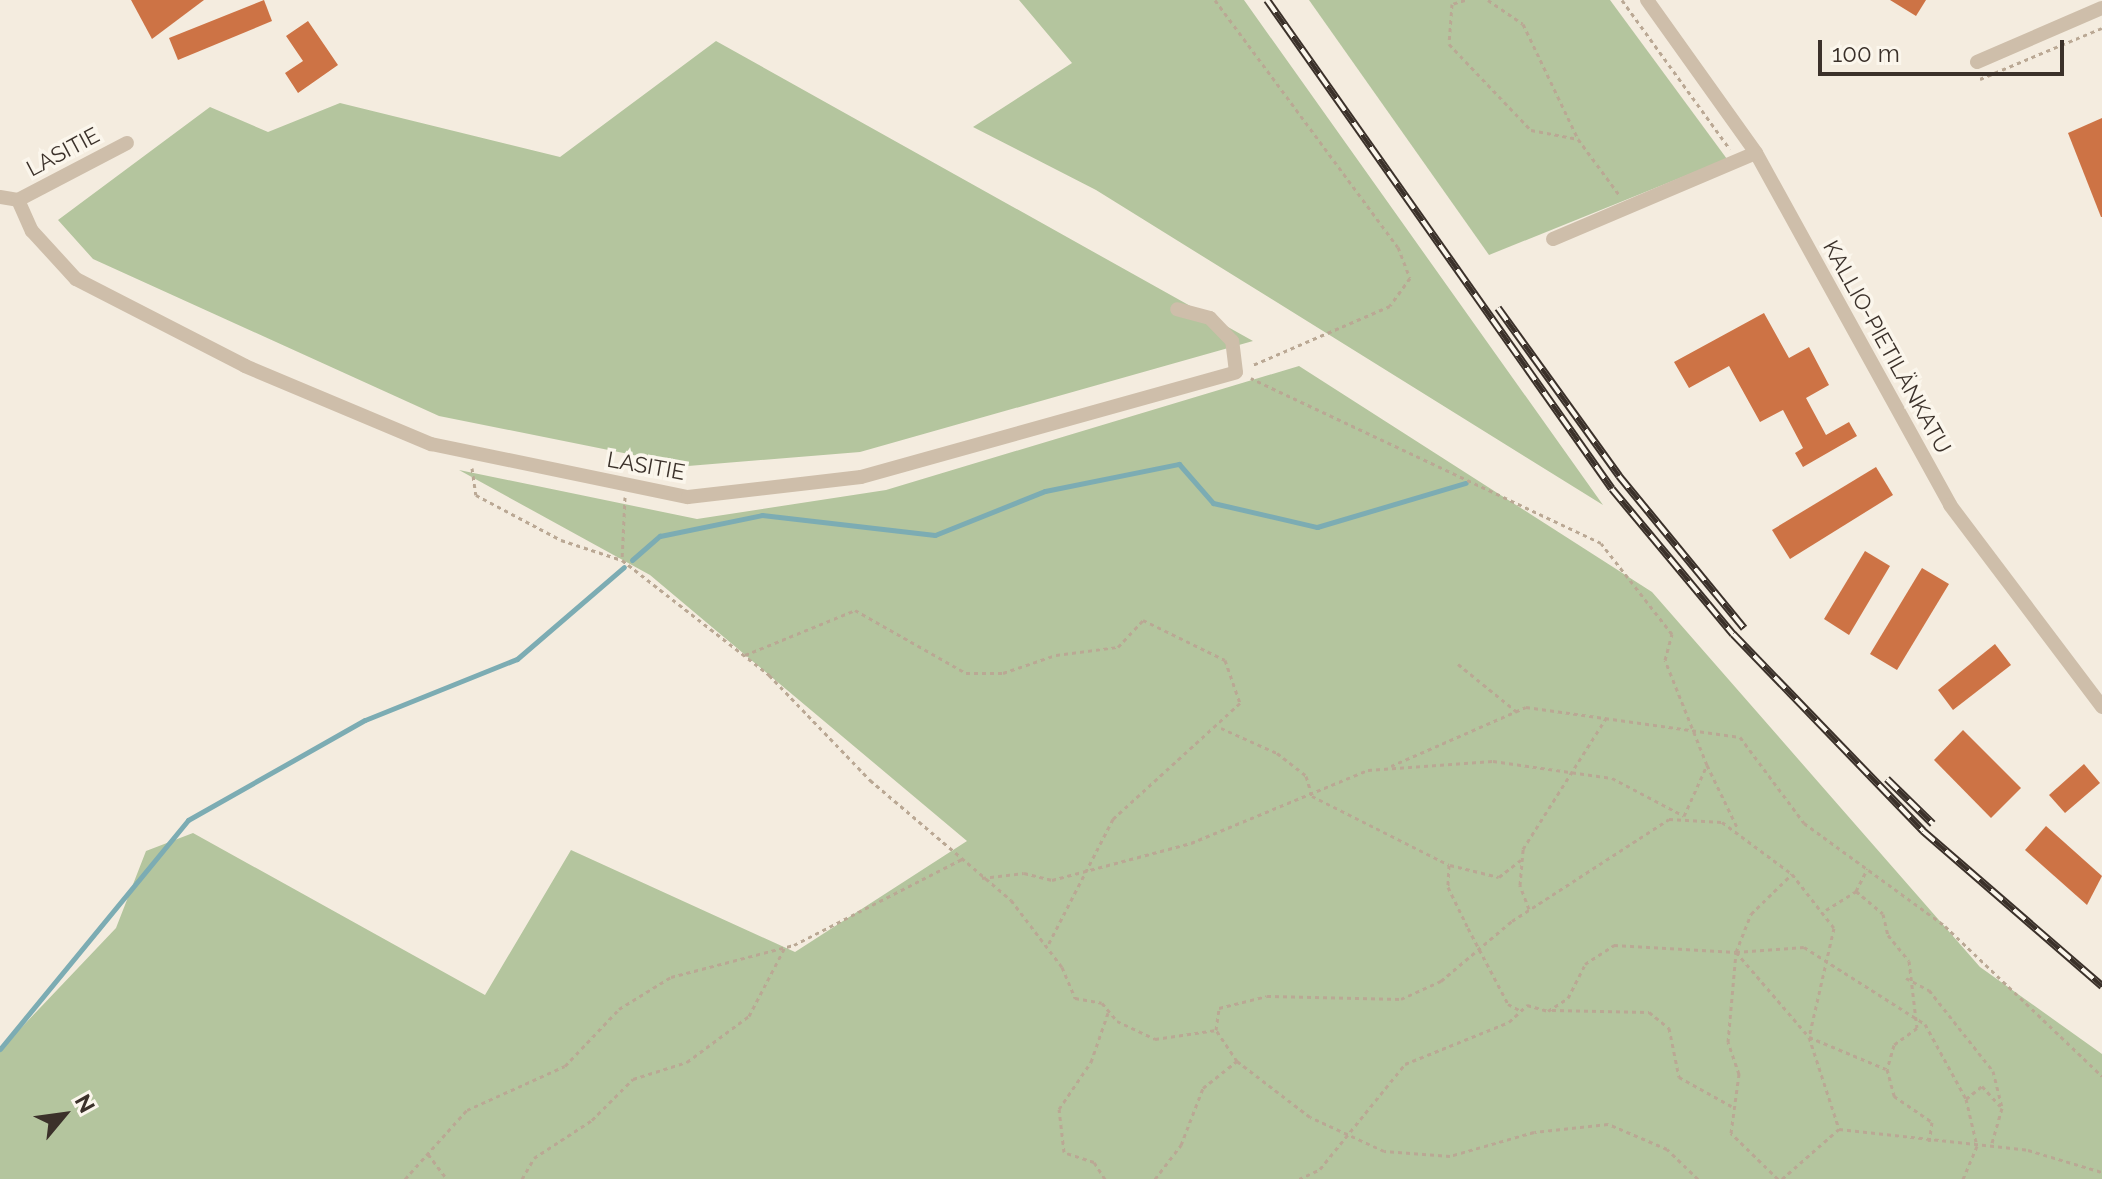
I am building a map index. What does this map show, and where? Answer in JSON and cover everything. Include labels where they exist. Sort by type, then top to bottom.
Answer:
[{"type":"street","name":"KALLIO-PIETILÄNKATU","points":[[1647,0],[1756,153],[1950,505],[2102,707]]},
{"type":"street","points":[[1977,62],[2102,8]]},
{"type":"street","name":"LASITIE","points":[[0,197],[18,200],[127,143]]},
{"type":"street","points":[[1553,239],[1756,153]]},
{"type":"street","name":"LASITIE","points":[[18,200],[32,231],[76,279],[245,366],[431,444],[688,497],[861,477],[1236,372]]},
{"type":"street","points":[[1177,309],[1210,318],[1232,341],[1236,372]]},
{"type":"path","points":[[1215,0],[1398,247],[1410,278],[1390,306],[1236,372]]},
{"type":"path","points":[[1465,0],[1452,4],[1449,44],[1531,130],[1578,139]]},
{"type":"path","points":[[1488,0],[1523,24],[1578,139],[1629,209]]},
{"type":"path","points":[[1622,0],[1736,162]]},
{"type":"path","points":[[1980,79],[2102,28]]},
{"type":"path","points":[[1236,372],[1601,543],[1672,634],[1665,660],[1700,733],[1707,765],[1738,829],[1792,874],[1826,911],[1835,942],[1809,1037]]},
{"type":"path","points":[[470,453],[476,495],[561,540],[622,560],[745,655],[870,780],[1011,900],[1047,947],[1075,998],[1109,1011],[1155,1039],[1216,1030]]},
{"type":"path","points":[[622,560],[626,485]]},
{"type":"path","points":[[745,655],[855,610],[966,673],[1003,673],[1056,655],[1118,647],[1143,620],[1225,660],[1240,703],[1221,728],[1113,819],[1047,947]]},
{"type":"path","points":[[1458,664],[1517,712]]},
{"type":"path","points":[[982,878],[1024,873],[1052,880],[1191,843],[1386,768],[1517,712],[1551,707],[1740,737],[1804,823],[1945,926],[2102,1076]]},
{"type":"path","points":[[1529,910],[1520,885],[1522,859],[1568,772],[1608,715]]},
{"type":"path","points":[[1221,728],[1277,753],[1306,776],[1312,796],[1449,865],[1499,877],[1522,859]]},
{"type":"path","points":[[1386,768],[1493,761],[1612,778],[1684,816],[1738,829]]},
{"type":"path","points":[[1684,816],[1707,765]]},
{"type":"path","points":[[1684,816],[1669,819],[1529,910],[1441,981],[1401,999],[1234,999],[1219,1008],[1216,1030],[1237,1061],[1348,1137],[1415,1158],[1608,1124],[1667,1149],[1698,1179]]},
{"type":"path","points":[[405,1179],[467,1110],[565,1066],[619,1009],[671,977],[785,947],[962,859]]},
{"type":"path","points":[[1449,865],[1448,887],[1508,1004],[1521,1011]]},
{"type":"path","points":[[1826,911],[1856,891],[1867,869]]},
{"type":"path","points":[[1792,874],[1751,914],[1736,952],[1728,1042],[1739,1074],[1731,1106],[1731,1133],[1780,1179],[1839,1129],[1929,1144],[1991,1146],[2102,1172]]},
{"type":"path","points":[[1856,891],[1883,914],[1888,935],[1909,961],[1906,978],[1917,1028],[1894,1045],[1887,1069],[1894,1096],[1932,1122],[1929,1144]]},
{"type":"path","points":[[1548,1011],[1568,998],[1585,964],[1614,945],[1736,952],[1804,947],[1915,1018],[1966,1099],[1977,1146],[1963,1179]]},
{"type":"path","points":[[522,1179],[534,1158],[592,1120],[633,1079],[687,1062],[749,1016],[785,947]]},
{"type":"path","points":[[1736,952],[1809,1037],[1839,1129]]},
{"type":"path","points":[[1906,978],[1929,990],[1970,1034],[1993,1071],[2002,1108],[1991,1146]]},
{"type":"path","points":[[1105,1179],[1094,1162],[1064,1152],[1059,1109],[1091,1062],[1109,1011]]},
{"type":"path","points":[[1299,1179],[1320,1169],[1405,1064],[1521,1011],[1649,1012],[1669,1028],[1679,1077],[1731,1106]]},
{"type":"path","points":[[1809,1037],[1887,1069]]},
{"type":"path","points":[[1155,1179],[1181,1145],[1203,1088],[1237,1061]]},
{"type":"path","points":[[1966,1099],[1982,1086],[2002,1108]]},
{"type":"path","points":[[428,1154],[447,1179]]},
{"type":"green space","points":[[1019,0],[1244,0],[1603,505],[1096,190],[973,127],[1072,63]]},
{"type":"green space","points":[[1309,0],[1610,0],[1727,159],[1489,255]]},
{"type":"green space","points":[[716,41],[1253,341],[860,452],[688,466],[439,416],[93,259],[58,220],[210,107],[268,132],[340,103],[560,157]]},
{"type":"green space","points":[[1299,366],[1652,592],[1980,967],[2102,1054],[2102,1179],[0,1179],[0,1050],[116,928],[146,851],[193,833],[485,995],[571,850],[795,952],[967,841],[650,575],[459,470],[697,519],[886,490]]},
{"type":"building","points":[[131,0],[204,0],[152,39]]},
{"type":"building","points":[[264,0],[272,21],[178,60],[169,38]]},
{"type":"building","points":[[1890,0],[1926,0],[1916,16]]},
{"type":"building","points":[[308,21],[338,65],[298,93],[285,73],[303,61],[286,36]]},
{"type":"building","points":[[2102,118],[2102,217],[2101,217],[2068,133]]},
{"type":"building","points":[[1764,313],[1789,358],[1809,347],[1829,385],[1806,398],[1826,435],[1849,422],[1857,436],[1803,467],[1795,453],[1803,448],[1783,410],[1760,422],[1729,366],[1689,388],[1674,362]]},
{"type":"building","points":[[1876,467],[1893,495],[1790,559],[1772,530]]},
{"type":"building","points":[[1865,551],[1890,566],[1849,635],[1824,619]]},
{"type":"building","points":[[1922,568],[1949,584],[1897,670],[1870,654]]},
{"type":"building","points":[[1995,644],[2011,665],[1953,710],[1938,690]]},
{"type":"building","points":[[1963,730],[2021,788],[1991,818],[1934,760]]},
{"type":"building","points":[[2084,764],[2100,783],[2065,813],[2049,795]]},
{"type":"building","points":[[2046,826],[2102,876],[2087,905],[2025,850]]},
{"type":"waterway","points":[[632,560],[660,536],[762,515],[935,535],[1045,491],[1179,464],[1213,503],[1317,527],[1466,483]]},
{"type":"waterway","points":[[0,1049],[188,820],[365,720],[517,659],[624,567]]},
{"type":"railway","points":[[1267,0],[1612,489],[1733,634],[1923,831],[2102,986]]},
{"type":"railway","points":[[1498,308],[1619,476],[1744,628]]},
{"type":"railway","points":[[1887,779],[1933,824]]}]
